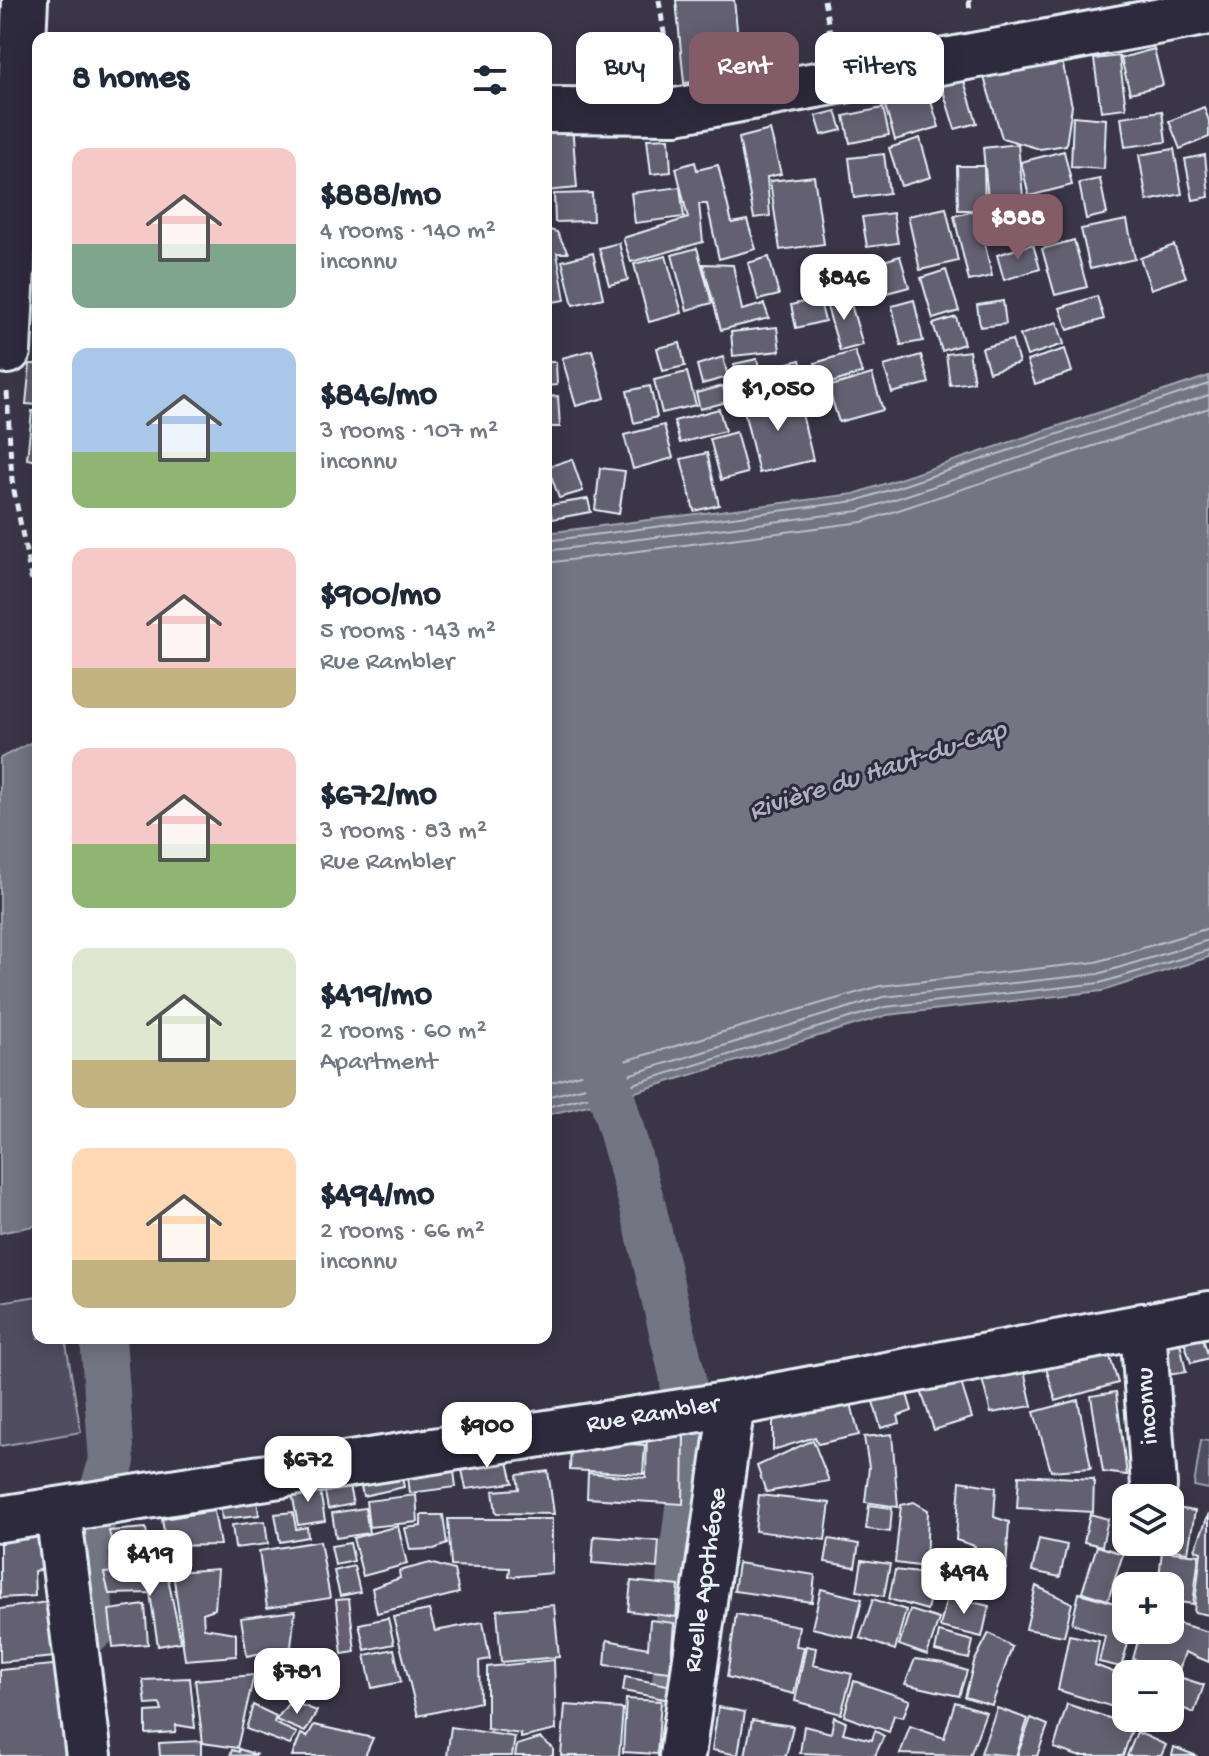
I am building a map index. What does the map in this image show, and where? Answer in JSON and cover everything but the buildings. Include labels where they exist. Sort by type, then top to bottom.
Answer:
[{"type":"street","points":[[8,351],[28,111],[25,0]]},
{"type":"street","points":[[552,110],[676,111],[1209,12]]},
{"type":"street","name":"Rue Rambler","points":[[0,1519],[732,1404],[1209,1314]]},
{"type":"street","name":"inconnu","points":[[1143,1326],[1154,1484]]},
{"type":"street","name":"Ruelle Apothéose","points":[[682,1756],[732,1404]]},
{"type":"street","points":[[58,1511],[89,1756]]},
{"type":"path","points":[[659,0],[676,111]]},
{"type":"path","points":[[8,351],[12,480],[32,583]]},
{"type":"shaded area","points":[[32,1297],[32,1344],[66,1344],[81,1432],[0,1446],[0,1302]]},
{"type":"shaded area","points":[[1201,1440],[1209,1441],[1209,1489],[1194,1486]]},
{"type":"water","name":"Rivière du Haut-du-Cap","points":[[1209,376],[1209,957],[1102,991],[887,1015],[609,1100],[552,1114],[552,532],[854,494]]},
{"type":"water","points":[[32,742],[32,1226],[0,1233],[0,758]]},
{"type":"waterway","points":[[595,1037],[643,1207],[682,1374],[693,1468],[681,1565],[675,1686]]},
{"type":"waterway","points":[[92,1629],[85,1545],[112,1461],[103,1344]]}]
